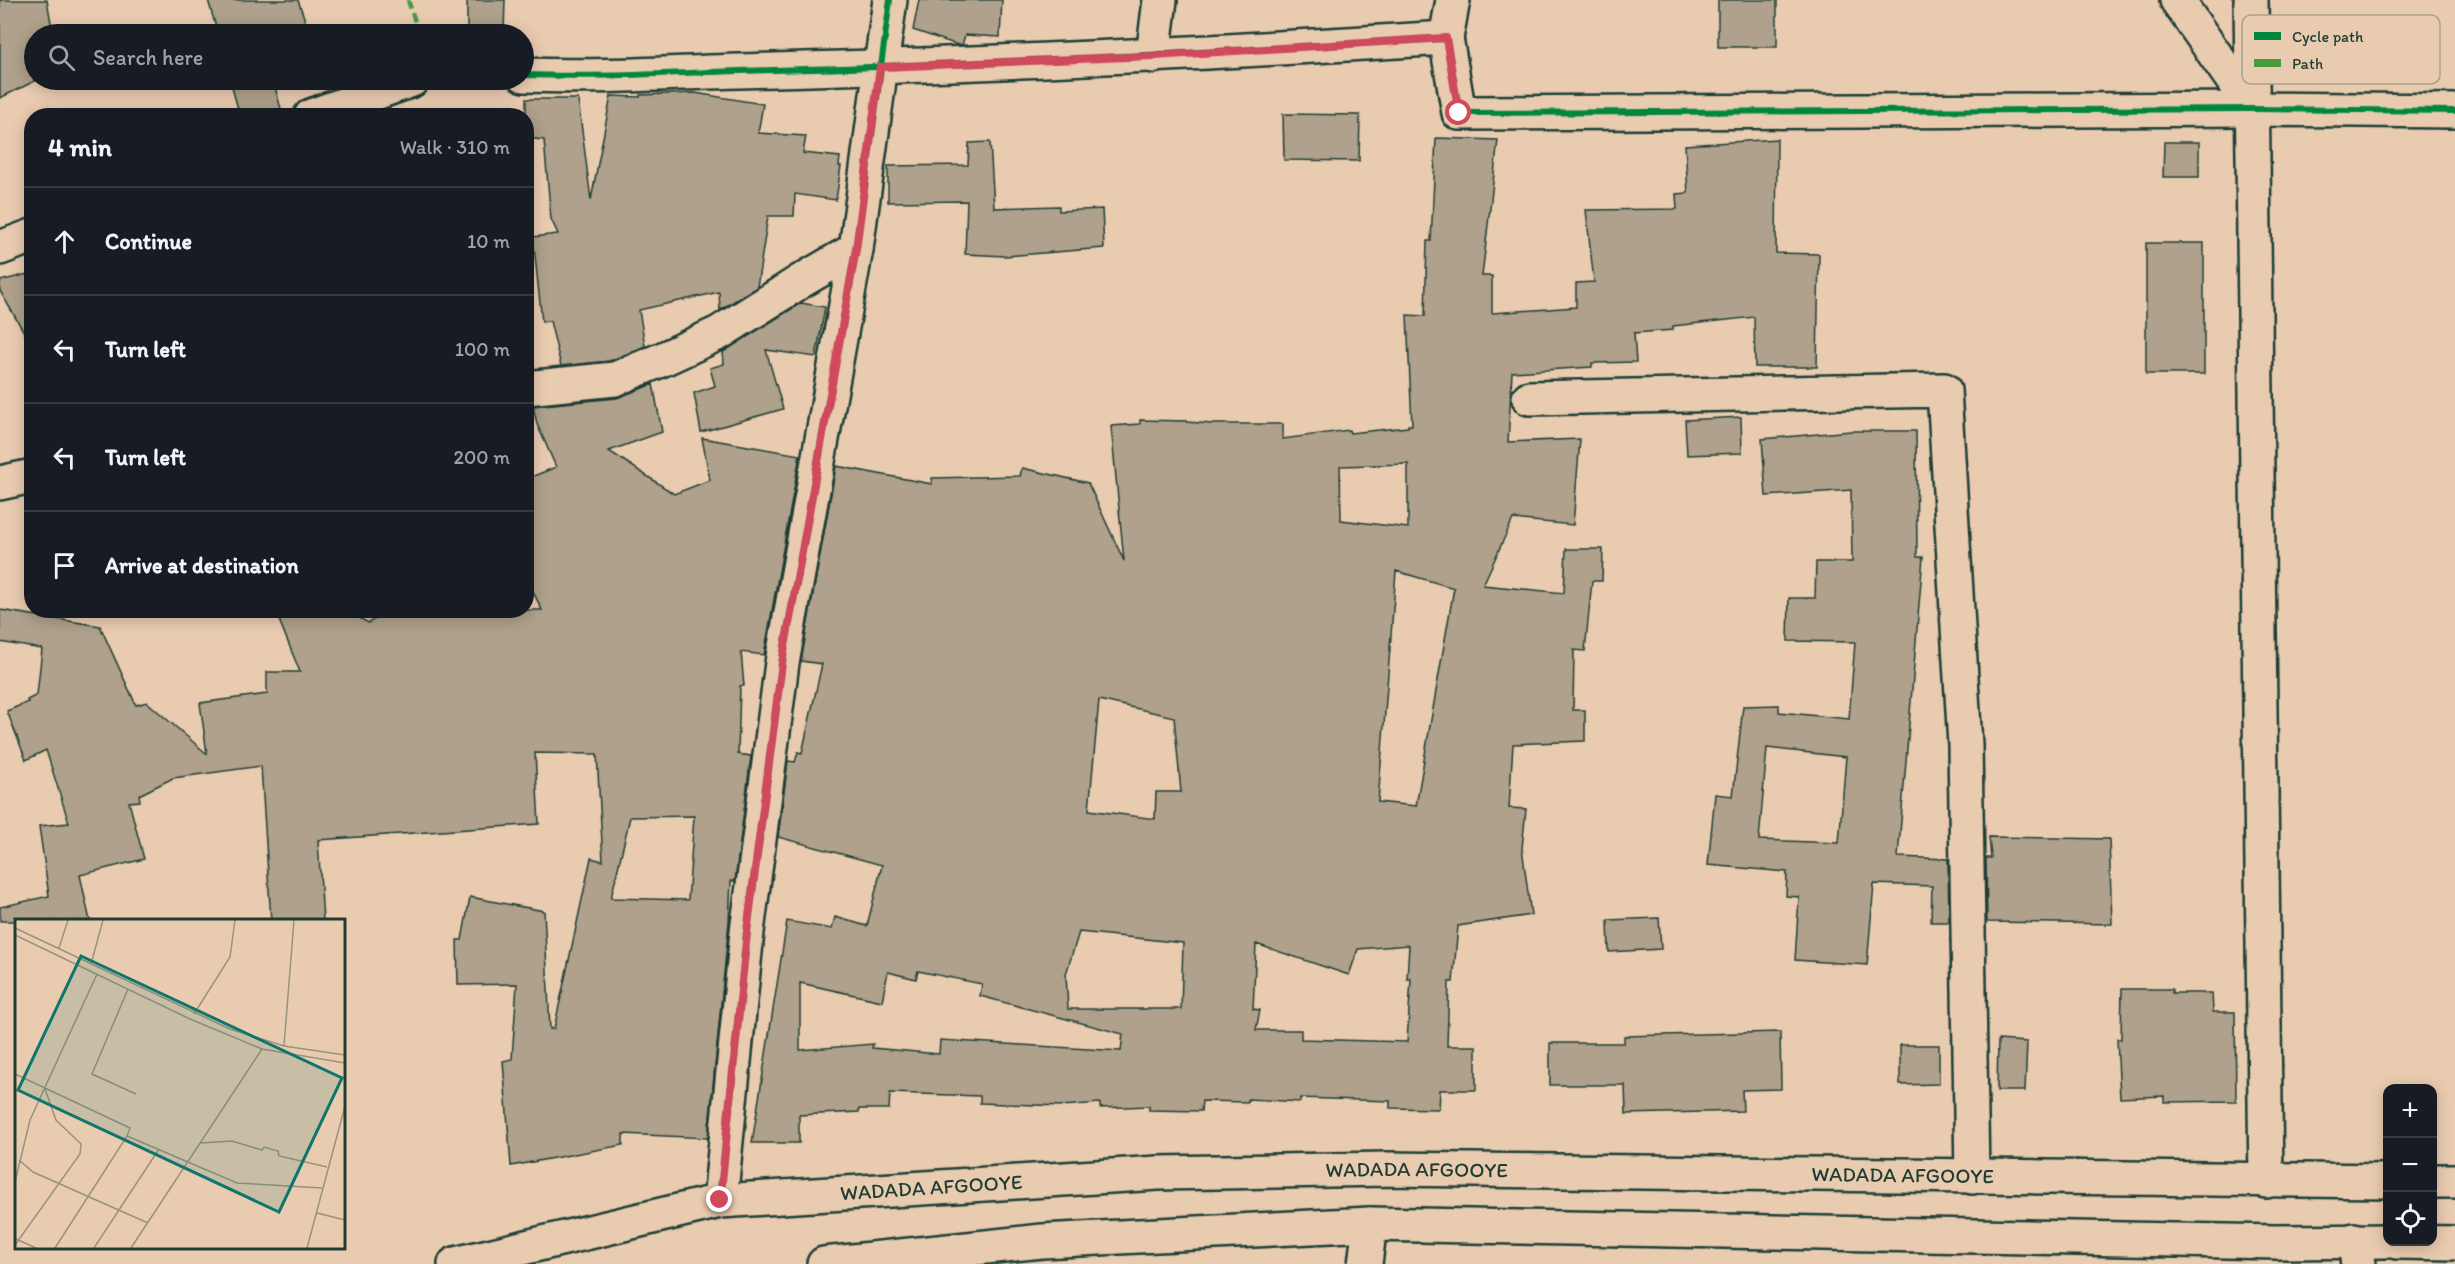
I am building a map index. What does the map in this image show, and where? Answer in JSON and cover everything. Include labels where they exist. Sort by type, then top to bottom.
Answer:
[{"type":"main road","points":[[720,1200],[747,932],[782,663],[856,249],[890,0]]},
{"type":"main road","points":[[1153,56],[1160,0]]},
{"type":"main road","points":[[1453,0],[1446,38],[1459,113],[2253,109],[2455,111]]},
{"type":"main road","points":[[2177,0],[2253,109]]},
{"type":"main road","points":[[2252,0],[2252,15]]},
{"type":"main road","points":[[534,75],[592,77],[1153,56],[1446,38]]},
{"type":"main road","points":[[2253,84],[2266,1181]]},
{"type":"main road","points":[[333,108],[384,90]]},
{"type":"main road","points":[[0,248],[24,239]]},
{"type":"main road","points":[[534,386],[615,379],[663,359],[719,333],[856,249]]},
{"type":"main road","points":[[1529,398],[1944,390],[1965,745],[1972,1177]]},
{"type":"main road","points":[[0,483],[24,478]]},
{"type":"main road","name":"WADADA AFGOOYE","points":[[455,1264],[720,1200],[1181,1172],[1387,1169],[2266,1181],[2383,1180]]},
{"type":"main road","points":[[2437,1181],[2455,1181]]},
{"type":"main road","points":[[1365,1264],[1370,1224]]},
{"type":"main road","points":[[824,1264],[1042,1241],[1370,1224],[2265,1242],[2356,1252],[2383,1243]]},
{"type":"main road","points":[[2437,1243],[2455,1243]]},
{"type":"building","points":[[0,0],[47,0],[51,24],[24,24],[24,86],[0,98]]},
{"type":"building","points":[[208,0],[298,0],[306,24],[215,24]]},
{"type":"building","points":[[467,0],[505,0],[504,24],[467,24]]},
{"type":"building","points":[[919,0],[1002,0],[1000,37],[965,35],[962,45],[958,45],[913,30]]},
{"type":"building","points":[[1718,0],[1777,0],[1777,47],[1718,47]]},
{"type":"building","points":[[233,90],[276,90],[281,108],[238,108]]},
{"type":"building","points":[[695,93],[763,104],[758,133],[806,136],[803,153],[840,157],[839,166],[841,166],[836,200],[795,194],[794,216],[768,216],[757,287],[720,310],[719,292],[639,310],[645,346],[610,361],[561,366],[550,321],[542,322],[534,246],[534,237],[558,234],[551,219],[544,140],[534,139],[534,108],[526,108],[526,99],[578,99],[591,200],[611,96],[640,97],[640,95]]},
{"type":"building","points":[[1283,114],[1360,115],[1359,161],[1284,160]]},
{"type":"building","points":[[1436,138],[1498,140],[1482,276],[1492,276],[1492,313],[1576,307],[1576,283],[1594,282],[1586,210],[1677,209],[1676,194],[1688,193],[1685,145],[1777,139],[1776,253],[1819,254],[1817,367],[1755,367],[1754,317],[1673,326],[1673,330],[1634,333],[1636,362],[1592,363],[1592,367],[1512,372],[1508,442],[1580,439],[1573,525],[1513,519],[1483,585],[1564,593],[1566,549],[1603,549],[1602,581],[1592,581],[1585,651],[1574,650],[1573,710],[1585,710],[1585,741],[1513,744],[1509,808],[1526,809],[1522,848],[1531,915],[1458,926],[1453,982],[1449,982],[1447,1046],[1476,1046],[1476,1090],[1440,1090],[1439,1109],[1390,1108],[1390,1101],[1300,1098],[1300,1102],[1248,1099],[1248,1102],[1202,1101],[1201,1111],[1149,1110],[1149,1106],[1100,1108],[1100,1103],[1062,1106],[980,1103],[980,1096],[890,1093],[889,1109],[859,1109],[859,1112],[799,1115],[799,1143],[752,1143],[787,921],[832,929],[835,917],[867,926],[882,865],[778,837],[788,761],[795,762],[798,752],[802,753],[822,664],[801,661],[836,466],[932,484],[932,478],[1020,476],[1022,468],[1088,483],[1124,561],[1111,426],[1140,424],[1140,420],[1212,424],[1283,424],[1283,439],[1349,430],[1350,433],[1412,425],[1407,315],[1425,316],[1427,241],[1431,241]],"holes":[[[1408,464],[1408,528],[1341,520],[1340,466]],[[1396,571],[1454,588],[1416,806],[1378,802]],[[1099,700],[1174,717],[1181,792],[1156,792],[1155,819],[1089,810]],[[1079,932],[1183,943],[1181,1009],[1068,1009],[1066,974]],[[1256,944],[1349,975],[1358,949],[1409,945],[1407,979],[1411,979],[1407,1042],[1301,1039],[1301,1030],[1256,1030],[1260,1010],[1253,1009]],[[918,971],[982,984],[980,996],[1123,1034],[1121,1051],[940,1040],[939,1054],[872,1048],[873,1044],[800,1050],[800,983],[882,1001],[888,972],[916,979]]]},
{"type":"building","points":[[990,142],[994,208],[1059,206],[1059,211],[1102,209],[1104,248],[1005,256],[965,254],[967,201],[888,202],[888,166],[968,165],[969,143]]},
{"type":"building","points":[[2164,142],[2199,142],[2199,177],[2163,177]]},
{"type":"building","points":[[2146,243],[2204,243],[2204,374],[2146,374]]},
{"type":"building","points":[[24,275],[24,332],[0,291],[0,281]]},
{"type":"building","points":[[801,303],[825,307],[816,357],[766,350],[783,409],[701,432],[694,393],[715,386],[710,368],[724,364],[723,352]]},
{"type":"building","points":[[653,384],[662,432],[609,451],[674,494],[710,480],[702,438],[800,455],[764,655],[741,652],[744,686],[740,686],[738,754],[751,756],[735,881],[731,881],[708,1138],[623,1134],[623,1145],[511,1166],[503,1061],[512,1059],[517,984],[458,985],[457,940],[462,940],[470,897],[544,911],[550,1029],[554,1029],[591,858],[603,861],[597,754],[535,753],[539,824],[318,840],[323,919],[271,919],[261,766],[173,778],[139,795],[140,801],[129,802],[144,859],[80,875],[90,919],[0,921],[0,907],[49,896],[39,826],[69,823],[46,750],[26,760],[7,711],[28,702],[27,700],[37,695],[42,649],[0,642],[0,610],[24,614],[24,618],[50,618],[100,626],[136,705],[147,702],[207,754],[200,703],[267,694],[267,672],[300,672],[278,618],[360,618],[368,623],[377,618],[534,618],[534,610],[542,610],[534,594],[534,476],[556,467],[537,424],[534,406],[617,398]],"holes":[[[694,816],[688,900],[611,898],[630,817]]]},
{"type":"building","points":[[1741,417],[1742,453],[1687,455],[1685,420]]},
{"type":"building","points":[[1851,431],[1916,431],[1917,557],[1923,557],[1898,857],[1948,859],[1949,922],[1931,922],[1932,886],[1874,884],[1867,965],[1795,960],[1799,897],[1786,896],[1787,872],[1708,865],[1715,794],[1733,796],[1743,706],[1779,705],[1779,712],[1849,719],[1855,642],[1788,641],[1789,598],[1815,598],[1816,562],[1852,562],[1851,490],[1766,496],[1762,439]],"holes":[[[1767,748],[1846,757],[1839,843],[1759,840]]]},
{"type":"building","points":[[1989,837],[2109,839],[2112,924],[1987,922],[1986,858],[1991,858]]},
{"type":"building","points":[[1659,918],[1661,949],[1609,952],[1608,920]]},
{"type":"building","points":[[2122,989],[2172,989],[2172,993],[2212,993],[2213,1012],[2235,1012],[2236,1101],[2164,1102],[2164,1096],[2120,1098],[2117,1039],[2121,1039]]},
{"type":"building","points":[[1780,1032],[1781,1089],[1742,1090],[1743,1111],[1626,1114],[1625,1085],[1550,1085],[1550,1043],[1624,1043],[1624,1036]]},
{"type":"building","points":[[1998,1040],[2027,1042],[2025,1091],[1997,1091]]},
{"type":"building","points":[[1900,1045],[1939,1045],[1939,1084],[1900,1085]]},
{"type":"marked path","points":[[408,0],[416,24]]},
{"type":"cycle path","points":[[720,1201],[747,932],[782,663],[856,249],[890,0]]},
{"type":"cycle path","points":[[534,75],[617,75],[942,64],[1194,53],[1446,38],[1459,113],[2253,109],[2455,111]]},
{"type":"route","points":[[720,1200],[747,932],[782,663],[856,249],[880,67],[1153,56],[1446,38],[1459,113]]}]
